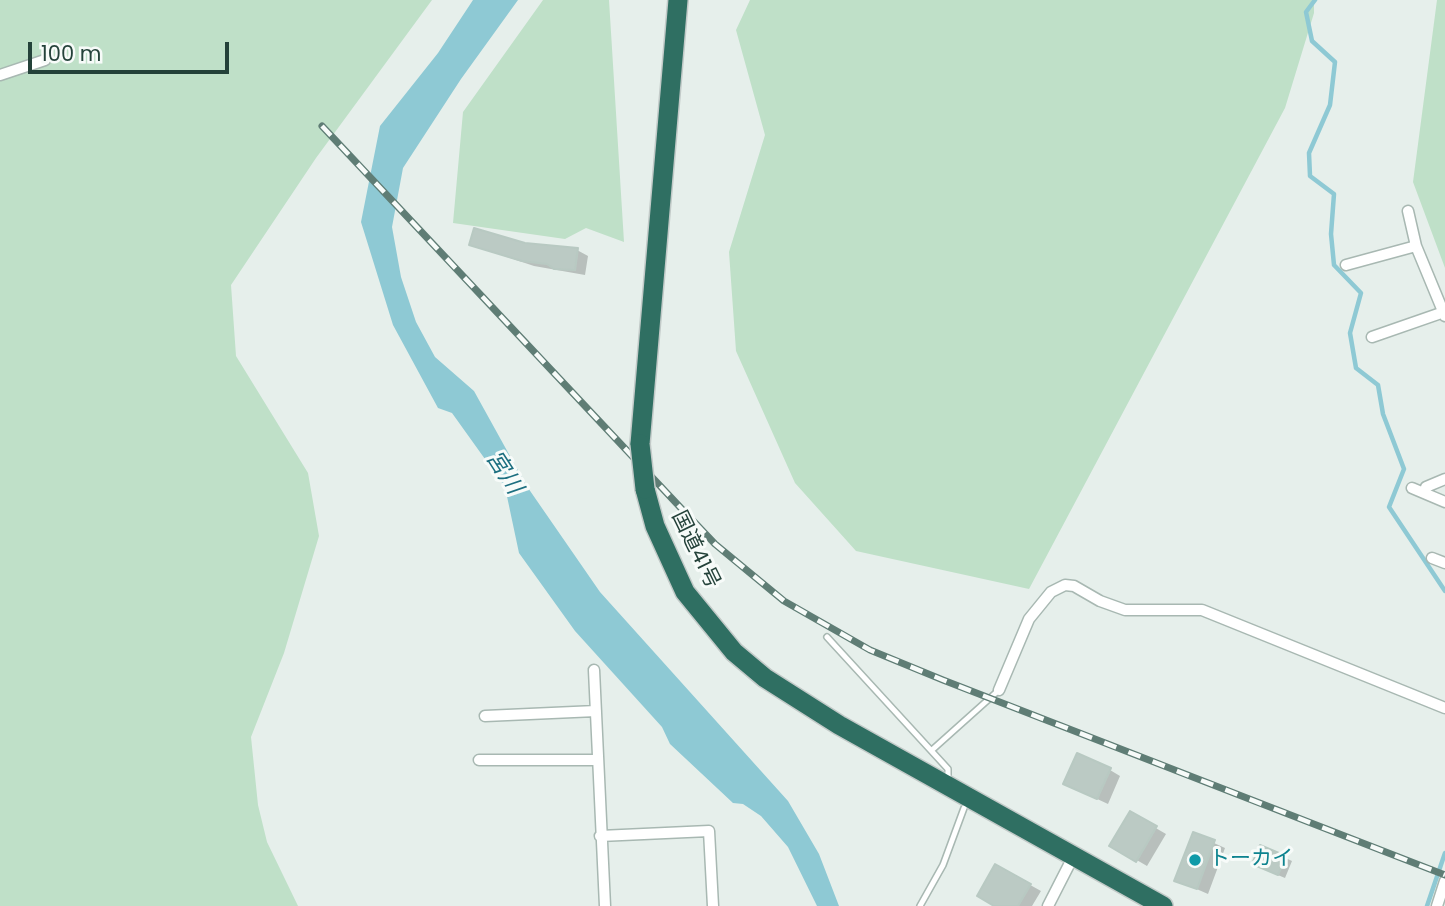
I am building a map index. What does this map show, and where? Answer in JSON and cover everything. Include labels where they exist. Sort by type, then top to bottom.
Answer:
[{"type":"highway","name":"国道41号","points":[[678,0],[640,444],[645,489],[654,526],[685,592],[734,652],[801,703],[1163,906]]},
{"type":"street","points":[[0,75],[45,60]]},
{"type":"street","points":[[1372,337],[1444,314],[1416,246],[1408,211]]},
{"type":"street","points":[[1346,265],[1416,246]]},
{"type":"street","points":[[1424,493],[1426,487],[1445,479]]},
{"type":"street","points":[[1412,488],[1445,502]]},
{"type":"street","points":[[1432,558],[1445,563]]},
{"type":"street","points":[[999,690],[1030,619],[1051,592],[1065,585],[1074,586],[1100,601],[1125,610],[1202,610],[1445,708]]},
{"type":"street","points":[[594,670],[605,906]]},
{"type":"street","points":[[485,716],[596,711]]},
{"type":"street","points":[[479,760],[598,760]]},
{"type":"street","points":[[600,836],[709,831],[713,906]]},
{"type":"street","points":[[1048,906],[1073,857]]},
{"type":"street","points":[[1437,906],[1445,881]]},
{"type":"lane","points":[[827,638],[948,769],[948,785]]},
{"type":"lane","points":[[932,750],[999,690]]},
{"type":"lane","points":[[920,906],[943,865],[964,808]]},
{"type":"green space","points":[[0,0],[432,0],[316,158],[231,285],[236,356],[308,473],[319,536],[284,653],[251,737],[258,805],[267,842],[298,906],[0,906]]},
{"type":"green space","points":[[543,0],[609,0],[624,242],[586,228],[565,239],[453,223],[463,112]]},
{"type":"green space","points":[[750,0],[1314,0],[1314,13],[1285,108],[1029,589],[856,551],[795,483],[736,351],[729,252],[765,135],[736,30]]},
{"type":"green space","points":[[1437,0],[1445,0],[1445,268],[1413,182]]},
{"type":"water","name":"宮川","points":[[473,0],[518,0],[461,79],[403,168],[392,227],[401,277],[416,322],[435,357],[474,391],[526,485],[600,592],[788,801],[819,854],[839,906],[817,906],[788,847],[761,816],[743,804],[733,803],[670,744],[662,727],[575,631],[519,553],[505,487],[452,413],[438,408],[393,325],[361,222],[380,126],[438,53]]},
{"type":"building","points":[[474,228],[525,243],[578,248],[575,270],[554,269],[547,264],[522,261],[469,245]]},
{"type":"building","points":[[1077,753],[1111,768],[1097,799],[1063,784]]},
{"type":"building","points":[[1130,811],[1157,826],[1136,862],[1109,846]]},
{"type":"building","name":"トーカイ","points":[[1193,832],[1215,840],[1197,889],[1174,881]]},
{"type":"building","points":[[1260,845],[1286,856],[1278,875],[1252,864]]},
{"type":"building","points":[[995,864],[1031,884],[1018,906],[994,906],[977,896]]},
{"type":"waterway","points":[[1315,0],[1306,12],[1312,41],[1335,62],[1330,105],[1309,153],[1310,176],[1334,194],[1331,234],[1334,265],[1361,293],[1350,333],[1356,368],[1378,385],[1383,414],[1404,469],[1389,507],[1445,591]]},
{"type":"waterway","points":[[1427,906],[1445,853]]},
{"type":"railway","points":[[322,126],[715,544],[784,601],[870,650],[1445,875]]},
{"type":"place","name":"トーカイ","points":[[1195,860]]}]
